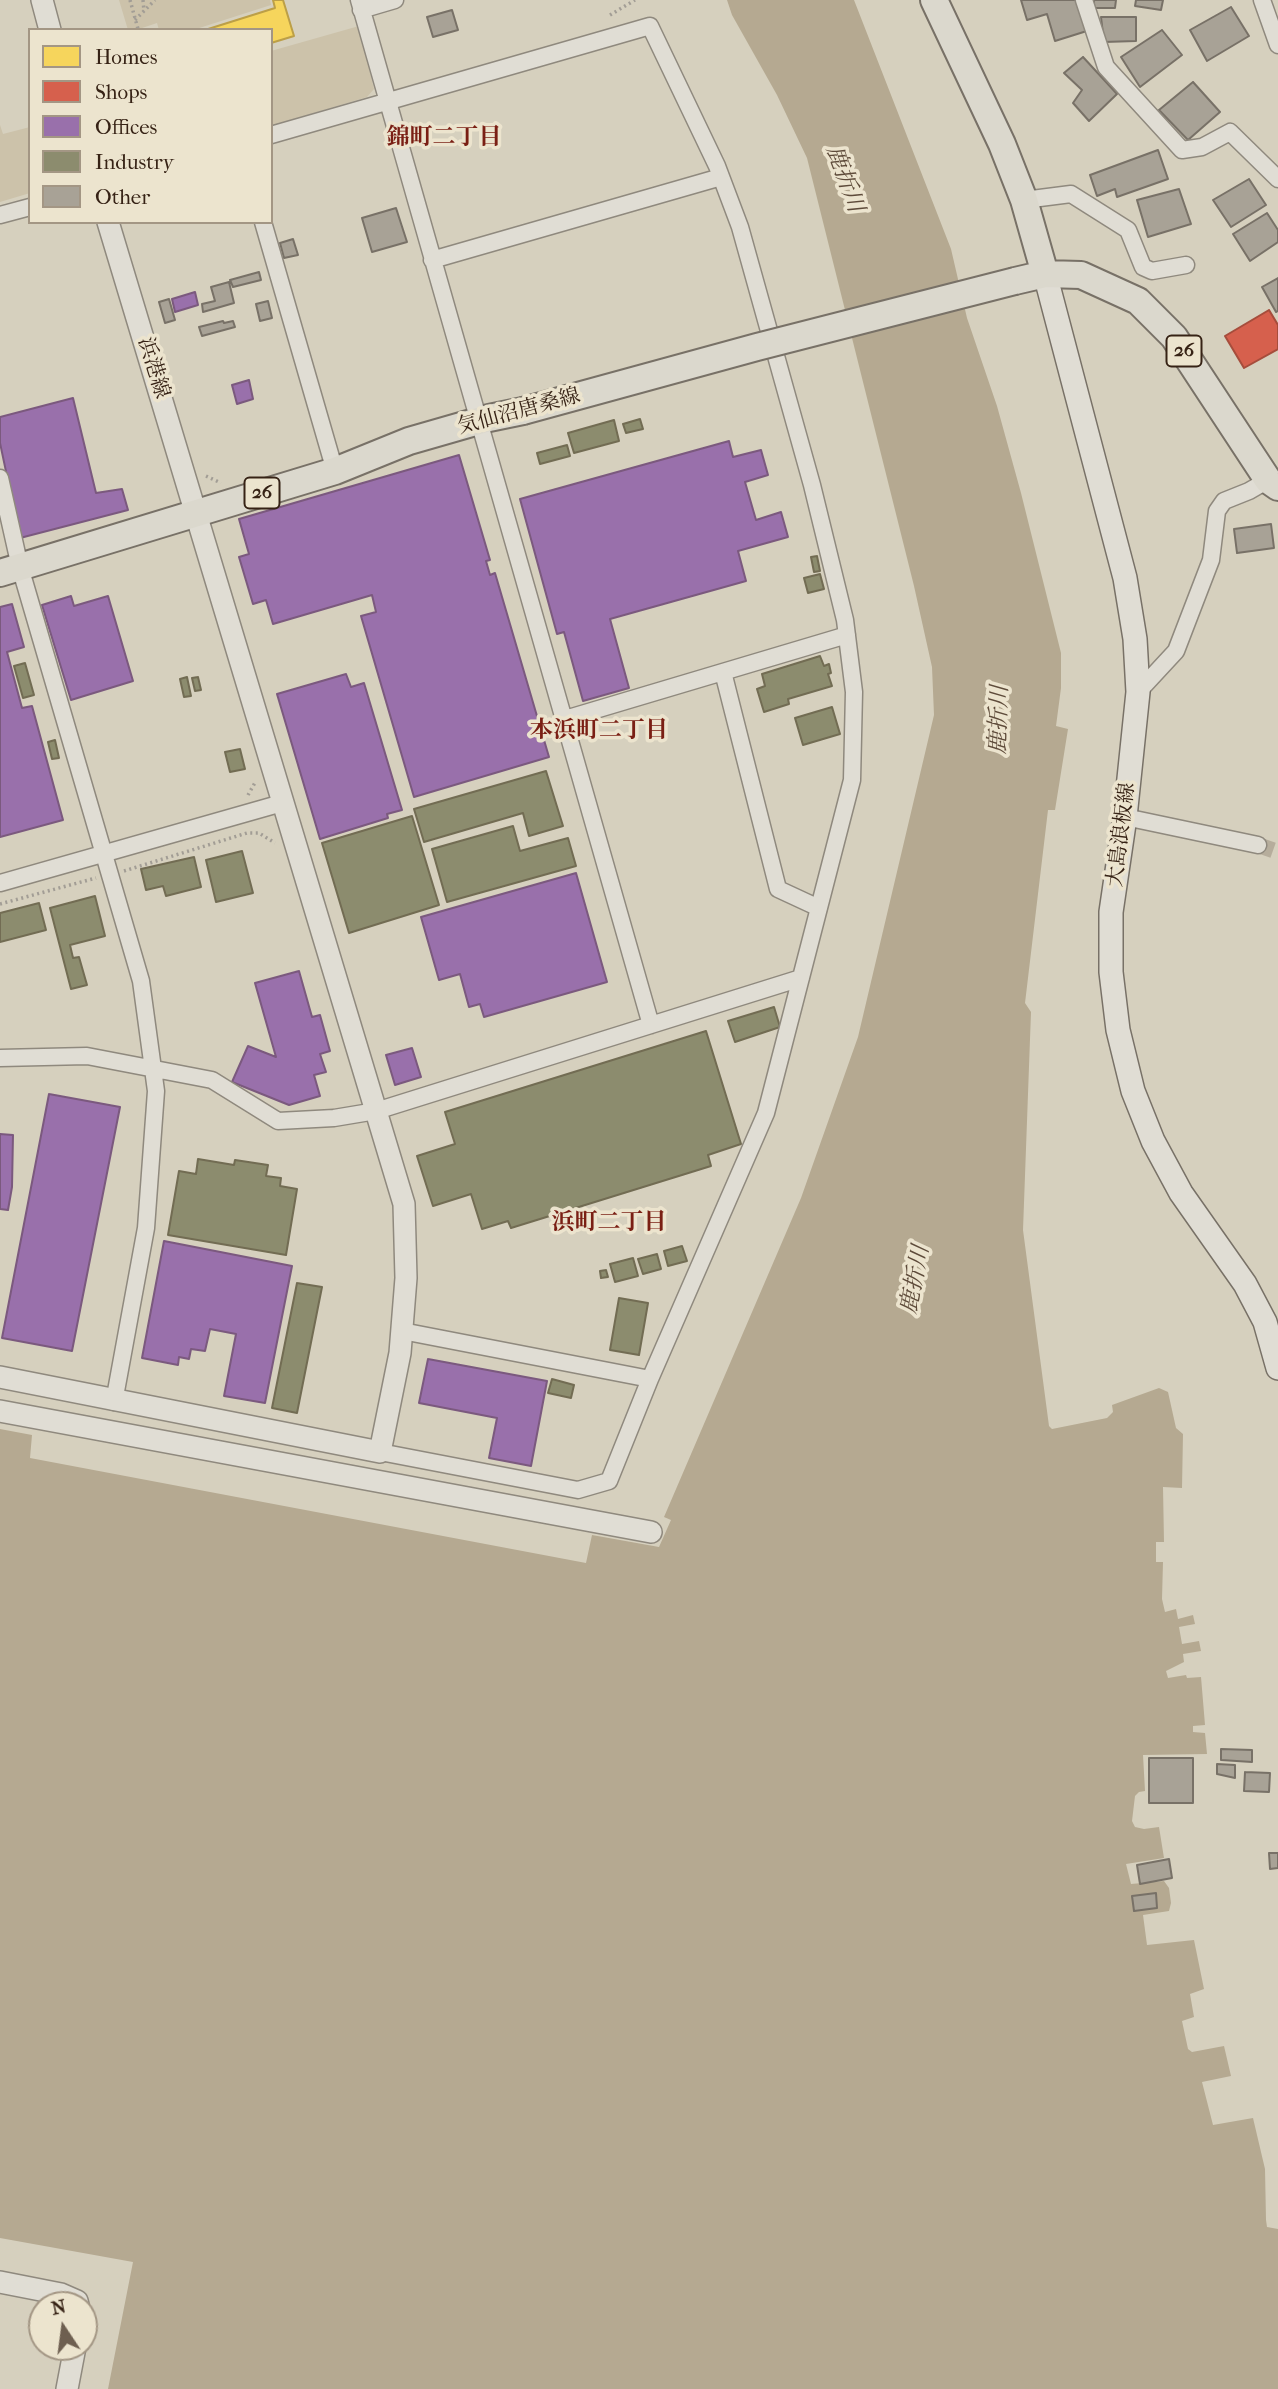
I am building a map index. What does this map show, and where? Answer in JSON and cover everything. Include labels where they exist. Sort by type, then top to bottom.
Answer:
[{"type":"main road","points":[[934,0],[1002,144],[1024,200],[1045,274]]},
{"type":"main road","name":"気仙沼唐桑線","points":[[10,570],[335,471],[409,441],[757,347],[1045,274],[1081,275],[1138,301],[1174,337],[1273,484]]},
{"type":"main road","name":"大島浪板線","points":[[1045,274],[1125,578],[1135,639],[1138,692],[1125,817],[1111,912],[1111,972],[1118,1030],[1133,1091],[1153,1141],[1181,1193],[1245,1284],[1265,1322],[1278,1368]]},
{"type":"street","points":[[42,0],[49,28]]},
{"type":"street","points":[[395,0],[360,5],[650,1025]]},
{"type":"street","points":[[1084,0],[1106,67],[1182,150],[1202,147],[1230,132],[1272,161],[1278,178]]},
{"type":"street","points":[[1262,0],[1278,45]]},
{"type":"street","points":[[0,1377],[114,1402],[578,1490],[609,1481],[650,1379],[766,1113],[852,780],[854,692],[847,635],[809,472],[740,227],[721,177],[650,26],[273,134]]},
{"type":"street","points":[[432,260],[721,177]]},
{"type":"street","points":[[1024,200],[1071,194],[1128,230],[1143,267],[1152,271],[1186,264]]},
{"type":"street","points":[[0,215],[28,207]]},
{"type":"street","name":"浜港線","points":[[109,224],[404,1204],[406,1278],[400,1353],[380,1452]]},
{"type":"street","points":[[264,224],[335,471]]},
{"type":"street","points":[[0,478],[10,570],[104,853],[141,981],[156,1091],[146,1228],[114,1402]]},
{"type":"street","points":[[1138,692],[1176,651],[1211,560],[1217,511],[1224,501],[1273,484]]},
{"type":"street","points":[[565,719],[847,635]]},
{"type":"street","points":[[723,672],[778,889],[819,908]]},
{"type":"street","points":[[0,883],[282,803]]},
{"type":"street","points":[[1125,817],[1258,845]]},
{"type":"street","points":[[0,1059],[87,1056],[212,1080],[278,1121],[334,1118],[376,1111],[801,978]]},
{"type":"street","points":[[402,1331],[650,1379]]},
{"type":"street","points":[[0,1411],[651,1532]]},
{"type":"street","points":[[0,2282],[46,2291]]},
{"type":"street","points":[[68,2389],[73,2361]]},
{"type":"path","points":[[130,0],[138,28]]},
{"type":"path","points":[[143,0],[144,11]]},
{"type":"path","points":[[135,20],[155,0]]},
{"type":"path","points":[[610,15],[635,0]]},
{"type":"path","points":[[203,473],[229,486]]},
{"type":"path","points":[[246,797],[254,787],[257,776]]},
{"type":"path","points":[[0,904],[110,875],[247,833],[259,833],[281,847]]},
{"type":"shaded area","points":[[119,0],[270,0],[271,5],[199,28],[158,28],[157,23],[142,28],[127,28]]},
{"type":"shaded area","points":[[359,26],[374,89],[367,97],[273,125],[273,50]]},
{"type":"shaded area","points":[[0,125],[3,134],[28,128],[28,194],[0,202]]},
{"type":"water","name":"鹿折川","points":[[727,0],[854,0],[951,249],[967,318],[997,406],[1021,493],[1061,653],[1061,688],[1056,726],[1068,729],[1055,810],[1048,810],[1025,1003],[1031,1012],[1023,1230],[1049,1426],[1052,1429],[1107,1418],[1113,1412],[1112,1405],[1159,1388],[1168,1392],[1176,1428],[1183,1434],[1182,1488],[1163,1487],[1164,1542],[1156,1542],[1156,1562],[1163,1562],[1162,1599],[1165,1612],[1176,1609],[1178,1619],[1193,1615],[1195,1624],[1179,1627],[1182,1644],[1199,1641],[1201,1651],[1183,1654],[1184,1662],[1166,1671],[1168,1678],[1186,1675],[1187,1678],[1201,1677],[1205,1725],[1193,1726],[1193,1732],[1205,1733],[1207,1754],[1143,1755],[1145,1791],[1135,1796],[1132,1821],[1135,1827],[1144,1829],[1159,1827],[1164,1858],[1126,1864],[1131,1884],[1164,1881],[1169,1888],[1169,1911],[1143,1915],[1147,1945],[1194,1940],[1204,1989],[1190,1994],[1194,2017],[1182,2021],[1188,2049],[1192,2052],[1224,2046],[1231,2076],[1202,2082],[1213,2125],[1253,2118],[1265,2169],[1267,2227],[1278,2229],[1278,2389],[108,2389],[133,2262],[0,2238],[0,1429],[32,1435],[30,1458],[586,1563],[592,1535],[659,1547],[671,1520],[664,1517],[801,1198],[858,1037],[934,715],[932,667],[807,158],[777,95],[732,15]]},
{"type":"building: Homes","points":[[273,0],[283,0],[294,36],[273,42],[273,28],[211,28],[275,8]]},
{"type":"building: Shops","points":[[1269,310],[1278,325],[1278,349],[1244,368],[1225,336]]},
{"type":"building: Offices","points":[[195,292],[198,305],[175,312],[172,299]]},
{"type":"building: Offices","points":[[249,380],[253,399],[237,404],[232,385]]},
{"type":"building: Offices","points":[[73,398],[96,493],[122,489],[128,510],[20,538],[0,443],[0,417]]},
{"type":"building: Offices","points":[[729,441],[733,457],[761,450],[768,475],[745,482],[756,520],[781,512],[788,537],[738,551],[746,581],[610,619],[629,688],[583,701],[564,632],[557,634],[520,499]]},
{"type":"building: Offices","points":[[459,455],[490,560],[486,561],[490,575],[495,573],[549,757],[414,797],[361,616],[376,612],[372,595],[273,624],[266,600],[253,604],[239,557],[249,554],[239,519]]},
{"type":"building: Offices","points":[[71,596],[74,606],[108,596],[133,681],[71,700],[42,605]]},
{"type":"building: Offices","points":[[12,604],[24,647],[7,652],[22,708],[32,706],[63,820],[0,837],[0,607]]},
{"type":"building: Offices","points":[[346,674],[351,687],[364,683],[402,810],[387,814],[388,818],[320,839],[277,694]]},
{"type":"building: Offices","points":[[576,873],[607,982],[484,1017],[480,1004],[469,1007],[460,974],[439,980],[421,917]]},
{"type":"building: Offices","points":[[299,971],[312,1017],[320,1015],[330,1051],[320,1054],[326,1072],[314,1075],[320,1096],[289,1105],[232,1082],[248,1046],[276,1057],[255,983]]},
{"type":"building: Offices","points":[[412,1048],[421,1077],[395,1085],[386,1055]]},
{"type":"building: Offices","points":[[49,1094],[120,1107],[72,1351],[2,1338]]},
{"type":"building: Offices","points":[[0,1134],[13,1135],[12,1187],[8,1210],[0,1209]]},
{"type":"building: Offices","points":[[164,1241],[292,1266],[265,1403],[224,1396],[236,1334],[210,1329],[205,1351],[191,1349],[189,1359],[179,1357],[178,1365],[142,1358]]},
{"type":"building: Offices","points":[[428,1359],[547,1381],[531,1466],[489,1458],[497,1418],[419,1403]]},
{"type":"building: Industry","points":[[640,419],[643,429],[626,433],[623,424]]},
{"type":"building: Industry","points":[[614,420],[619,441],[574,453],[568,433]]},
{"type":"building: Industry","points":[[567,445],[570,456],[540,464],[537,453]]},
{"type":"building: Industry","points":[[817,556],[820,571],[814,572],[811,557]]},
{"type":"building: Industry","points":[[820,574],[824,589],[808,593],[804,578]]},
{"type":"building: Industry","points":[[820,656],[824,666],[829,664],[831,673],[828,674],[832,686],[788,699],[789,704],[764,712],[757,689],[765,686],[762,674]]},
{"type":"building: Industry","points":[[25,663],[34,695],[23,698],[14,666]]},
{"type":"building: Industry","points":[[187,677],[191,696],[184,697],[180,679]]},
{"type":"building: Industry","points":[[198,677],[201,690],[195,691],[192,678]]},
{"type":"building: Industry","points":[[832,707],[840,734],[803,745],[795,718]]},
{"type":"building: Industry","points":[[55,740],[59,758],[52,759],[48,742]]},
{"type":"building: Industry","points":[[240,749],[245,769],[230,772],[225,752]]},
{"type":"building: Industry","points":[[546,771],[563,826],[529,836],[523,813],[424,842],[414,809]]},
{"type":"building: Industry","points":[[412,816],[439,905],[349,933],[322,843]]},
{"type":"building: Industry","points":[[513,826],[520,851],[568,838],[576,866],[447,902],[432,849]]},
{"type":"building: Industry","points":[[242,851],[253,893],[216,902],[206,860]]},
{"type":"building: Industry","points":[[194,857],[201,887],[166,896],[163,886],[146,890],[141,869]]},
{"type":"building: Industry","points":[[95,896],[105,936],[70,945],[73,958],[79,957],[87,985],[71,989],[50,908]]},
{"type":"building: Industry","points":[[39,903],[46,930],[0,942],[0,913]]},
{"type":"building: Industry","points":[[774,1007],[780,1027],[735,1042],[728,1021]]},
{"type":"building: Industry","points":[[706,1031],[741,1144],[708,1155],[711,1166],[511,1228],[508,1221],[482,1229],[471,1194],[433,1206],[417,1156],[455,1144],[445,1112]]},
{"type":"building: Industry","points":[[198,1159],[234,1165],[235,1160],[268,1165],[266,1176],[281,1178],[280,1186],[297,1189],[286,1255],[168,1235],[179,1171],[196,1174]]},
{"type":"building: Industry","points":[[682,1246],[687,1261],[668,1266],[664,1251]]},
{"type":"building: Industry","points":[[657,1254],[661,1269],[643,1274],[638,1259]]},
{"type":"building: Industry","points":[[633,1258],[638,1276],[615,1282],[610,1264]]},
{"type":"building: Industry","points":[[606,1270],[608,1277],[601,1278],[600,1271]]},
{"type":"building: Industry","points":[[297,1283],[322,1287],[297,1413],[272,1408]]},
{"type":"building: Industry","points":[[619,1298],[648,1303],[639,1355],[610,1350]]},
{"type":"building: Industry","points":[[552,1379],[574,1385],[571,1398],[548,1393]]},
{"type":"building: Other","points":[[1021,0],[1081,0],[1090,30],[1055,41],[1047,14],[1027,20]]},
{"type":"building: Other","points":[[1094,0],[1116,0],[1115,8],[1094,8]]},
{"type":"building: Other","points":[[1136,0],[1163,0],[1161,10],[1135,6]]},
{"type":"building: Other","points":[[1231,7],[1249,36],[1207,61],[1190,30]]},
{"type":"building: Other","points":[[452,10],[458,30],[433,37],[427,17]]},
{"type":"building: Other","points":[[1101,17],[1136,17],[1136,41],[1104,42]]},
{"type":"building: Other","points":[[1162,30],[1182,55],[1140,87],[1121,57]]},
{"type":"building: Other","points":[[1083,57],[1117,94],[1089,121],[1073,103],[1082,90],[1064,73]]},
{"type":"building: Other","points":[[1193,82],[1220,112],[1188,140],[1159,110]]},
{"type":"building: Other","points":[[1158,150],[1168,179],[1117,197],[1115,189],[1097,196],[1090,175]]},
{"type":"building: Other","points":[[1249,179],[1266,205],[1231,227],[1213,200]]},
{"type":"building: Other","points":[[1179,189],[1191,224],[1148,237],[1137,200]]},
{"type":"building: Other","points":[[396,208],[407,242],[372,252],[362,218]]},
{"type":"building: Other","points":[[1267,213],[1278,230],[1278,242],[1250,261],[1233,234]]},
{"type":"building: Other","points":[[293,239],[298,255],[284,258],[280,243]]},
{"type":"building: Other","points":[[259,272],[261,280],[233,287],[230,280]]},
{"type":"building: Other","points":[[1278,278],[1278,311],[1276,312],[1262,287]]},
{"type":"building: Other","points":[[229,282],[234,303],[203,312],[202,304],[215,301],[211,287]]},
{"type":"building: Other","points":[[169,299],[175,320],[165,323],[159,302]]},
{"type":"building: Other","points":[[268,301],[272,318],[260,321],[256,304]]},
{"type":"building: Other","points":[[233,321],[235,327],[202,336],[199,327]]},
{"type":"building: Other","points":[[1271,524],[1274,548],[1237,553],[1234,529]]},
{"type":"building: Other","points":[[1221,1749],[1252,1750],[1252,1762],[1221,1760]]},
{"type":"building: Other","points":[[1149,1758],[1193,1758],[1193,1803],[1149,1803]]},
{"type":"building: Other","points":[[1217,1764],[1235,1765],[1235,1778],[1217,1774]]},
{"type":"building: Other","points":[[1245,1772],[1270,1773],[1269,1792],[1244,1791]]},
{"type":"building: Other","points":[[1269,1853],[1278,1853],[1278,1868],[1270,1869]]},
{"type":"building: Other","points":[[1169,1859],[1172,1878],[1140,1884],[1137,1865]]},
{"type":"building: Other","points":[[1156,1893],[1157,1908],[1134,1911],[1132,1896]]},
{"type":"tunnel","points":[[1258,845],[1278,852]]},
{"type":"district","name":"錦町二丁目","points":[[444,138]]},
{"type":"district","name":"本浜町二丁目","points":[[599,731]]},
{"type":"district","name":"浜町二丁目","points":[[609,1223]]}]
